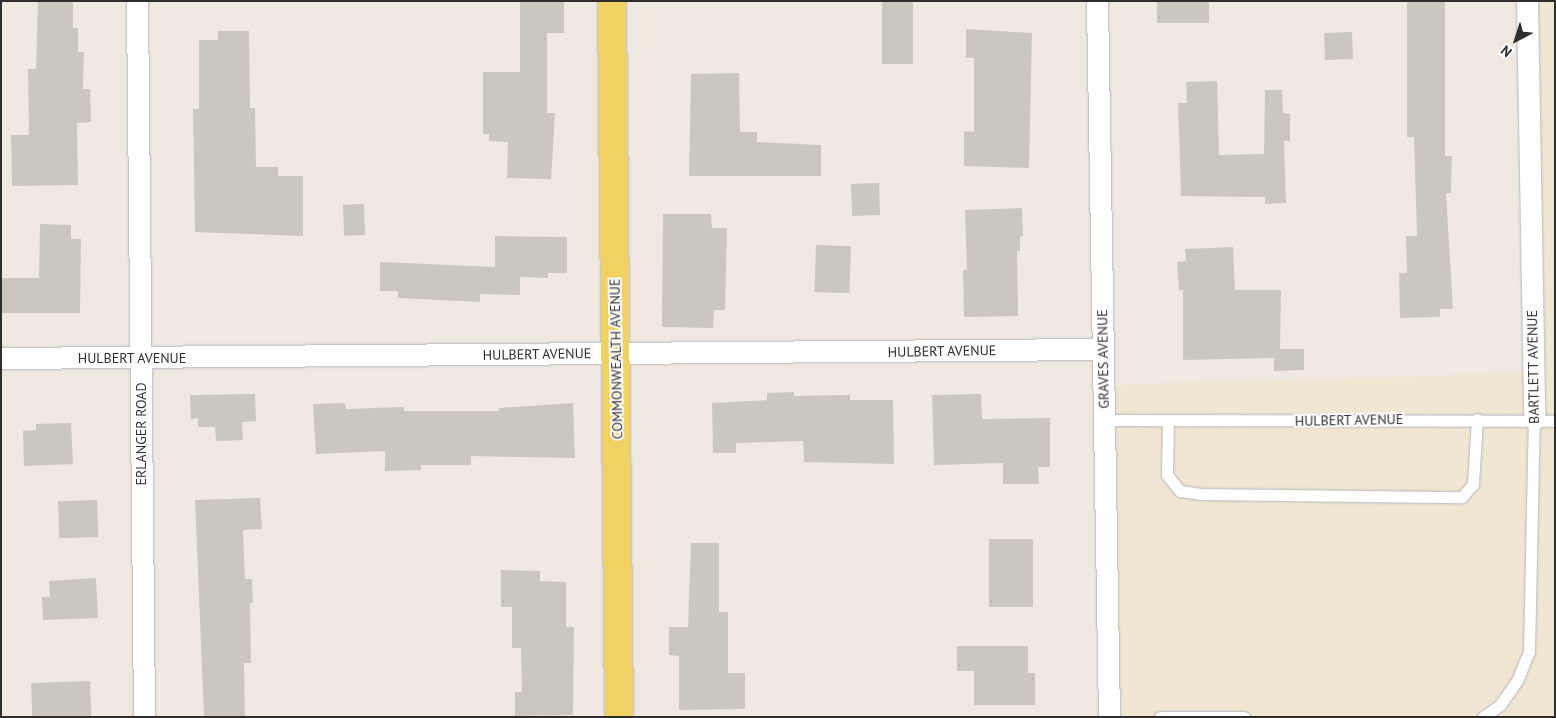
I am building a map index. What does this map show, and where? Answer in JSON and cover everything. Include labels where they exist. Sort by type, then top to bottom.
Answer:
[{"type":"main road","name":"COMMONWEALTH AVENUE","points":[[612,1],[619,717]]},
{"type":"street","name":"ERLANGER ROAD","points":[[137,1],[144,717]]},
{"type":"street","name":"GRAVES AVENUE","points":[[1097,1],[1109,717]]},
{"type":"street","name":"BARTLETT AVENUE","points":[[1527,1],[1534,419]]},
{"type":"street","name":"HULBERT AVENUE","points":[[1,358],[141,359],[1103,349]]},
{"type":"lane","points":[[1168,421],[1167,475],[1180,490],[1200,494],[1462,497],[1473,484],[1477,419]]},
{"type":"lane","name":"HULBERT AVENUE","points":[[1104,420],[1534,419],[1555,421]]},
{"type":"lane","name":"BARTLETT AVENUE","points":[[1483,717],[1500,705],[1517,681],[1529,652],[1534,419]]},
{"type":"lane","points":[[1160,717],[1244,717]]},
{"type":"shaded area","points":[[1527,1],[1555,1],[1555,717],[1109,717],[1103,385],[1533,373]]},
{"type":"building","points":[[38,1],[73,1],[73,28],[78,28],[78,52],[84,52],[83,89],[90,89],[91,122],[77,123],[78,185],[12,186],[11,135],[29,135],[28,69],[36,69]]},
{"type":"building","points":[[520,1],[564,1],[564,33],[547,33],[547,113],[555,113],[551,179],[507,178],[508,142],[489,141],[489,134],[483,134],[483,72],[520,72]]},
{"type":"building","points":[[882,1],[913,1],[913,64],[882,64]]},
{"type":"building","points":[[1157,1],[1209,1],[1209,23],[1157,23]]},
{"type":"building","points":[[1407,1],[1445,1],[1445,156],[1452,156],[1451,193],[1446,193],[1453,309],[1440,309],[1440,317],[1400,318],[1399,273],[1407,273],[1406,236],[1417,236],[1414,137],[1407,137]]},
{"type":"building","points":[[966,29],[1032,33],[1029,168],[964,166],[964,131],[974,132],[974,58],[966,58]]},
{"type":"building","points":[[218,31],[249,31],[250,108],[255,108],[256,167],[278,167],[278,176],[303,176],[303,236],[195,232],[193,109],[199,109],[199,40],[218,40]]},
{"type":"building","points":[[1352,32],[1353,59],[1325,60],[1324,33]]},
{"type":"building","points":[[739,73],[740,132],[757,132],[757,142],[821,145],[821,176],[689,176],[691,74]]},
{"type":"building","points":[[1217,81],[1219,155],[1264,154],[1265,90],[1282,90],[1283,113],[1290,114],[1290,141],[1284,141],[1286,203],[1265,204],[1265,197],[1181,196],[1178,103],[1187,103],[1186,82]]},
{"type":"building","points":[[879,183],[880,215],[852,216],[851,184]]},
{"type":"building","points":[[364,204],[365,235],[344,236],[343,205]]},
{"type":"building","points":[[1022,208],[1023,236],[1020,237],[1020,251],[1017,251],[1018,316],[964,317],[963,270],[967,270],[965,210]]},
{"type":"building","points":[[663,214],[711,214],[712,228],[727,228],[725,310],[714,310],[713,328],[662,327]]},
{"type":"building","points":[[40,224],[71,225],[71,239],[81,239],[80,313],[1,313],[1,278],[39,278]]},
{"type":"building","points":[[495,236],[567,237],[567,273],[548,273],[548,278],[520,277],[520,295],[480,294],[480,302],[398,298],[398,291],[380,291],[380,262],[495,267]]},
{"type":"building","points":[[816,245],[851,246],[849,293],[814,292]]},
{"type":"building","points":[[1233,247],[1235,290],[1281,290],[1280,349],[1304,349],[1304,370],[1274,371],[1274,358],[1183,360],[1183,289],[1179,290],[1177,262],[1186,261],[1185,249]]},
{"type":"building","points":[[794,392],[794,396],[850,395],[850,400],[893,400],[894,464],[804,462],[803,441],[736,443],[736,453],[713,453],[712,403],[767,400],[767,393]]},
{"type":"building","points":[[255,394],[256,421],[242,422],[243,440],[216,441],[215,427],[198,427],[198,418],[191,419],[190,395]]},
{"type":"building","points":[[981,394],[982,419],[1050,418],[1050,467],[1038,467],[1039,484],[1003,484],[1003,463],[934,465],[932,395]]},
{"type":"building","points":[[345,403],[346,409],[404,407],[404,411],[499,411],[499,408],[573,403],[575,458],[471,456],[471,465],[421,465],[421,470],[385,471],[385,451],[316,454],[313,404]]},
{"type":"building","points":[[71,423],[73,464],[24,466],[23,431],[36,430],[36,424]]},
{"type":"building","points":[[260,498],[262,529],[243,530],[245,579],[252,579],[253,603],[250,603],[251,663],[244,663],[245,717],[204,717],[195,500]]},
{"type":"building","points":[[97,500],[98,537],[59,538],[58,501]]},
{"type":"building","points":[[989,539],[1033,539],[1033,607],[989,607]]},
{"type":"building","points":[[691,543],[719,543],[719,612],[728,612],[728,673],[745,673],[745,709],[679,710],[679,656],[669,655],[669,627],[688,627]]},
{"type":"building","points":[[501,570],[540,571],[540,581],[566,582],[566,627],[574,627],[573,715],[515,716],[515,692],[522,692],[521,648],[512,648],[512,607],[501,607]]},
{"type":"building","points":[[96,578],[98,618],[43,620],[42,597],[50,597],[49,581]]},
{"type":"building","points":[[957,646],[1028,646],[1028,673],[1035,673],[1035,705],[974,705],[974,671],[957,671]]},
{"type":"building","points":[[90,681],[91,717],[32,717],[31,683]]}]
